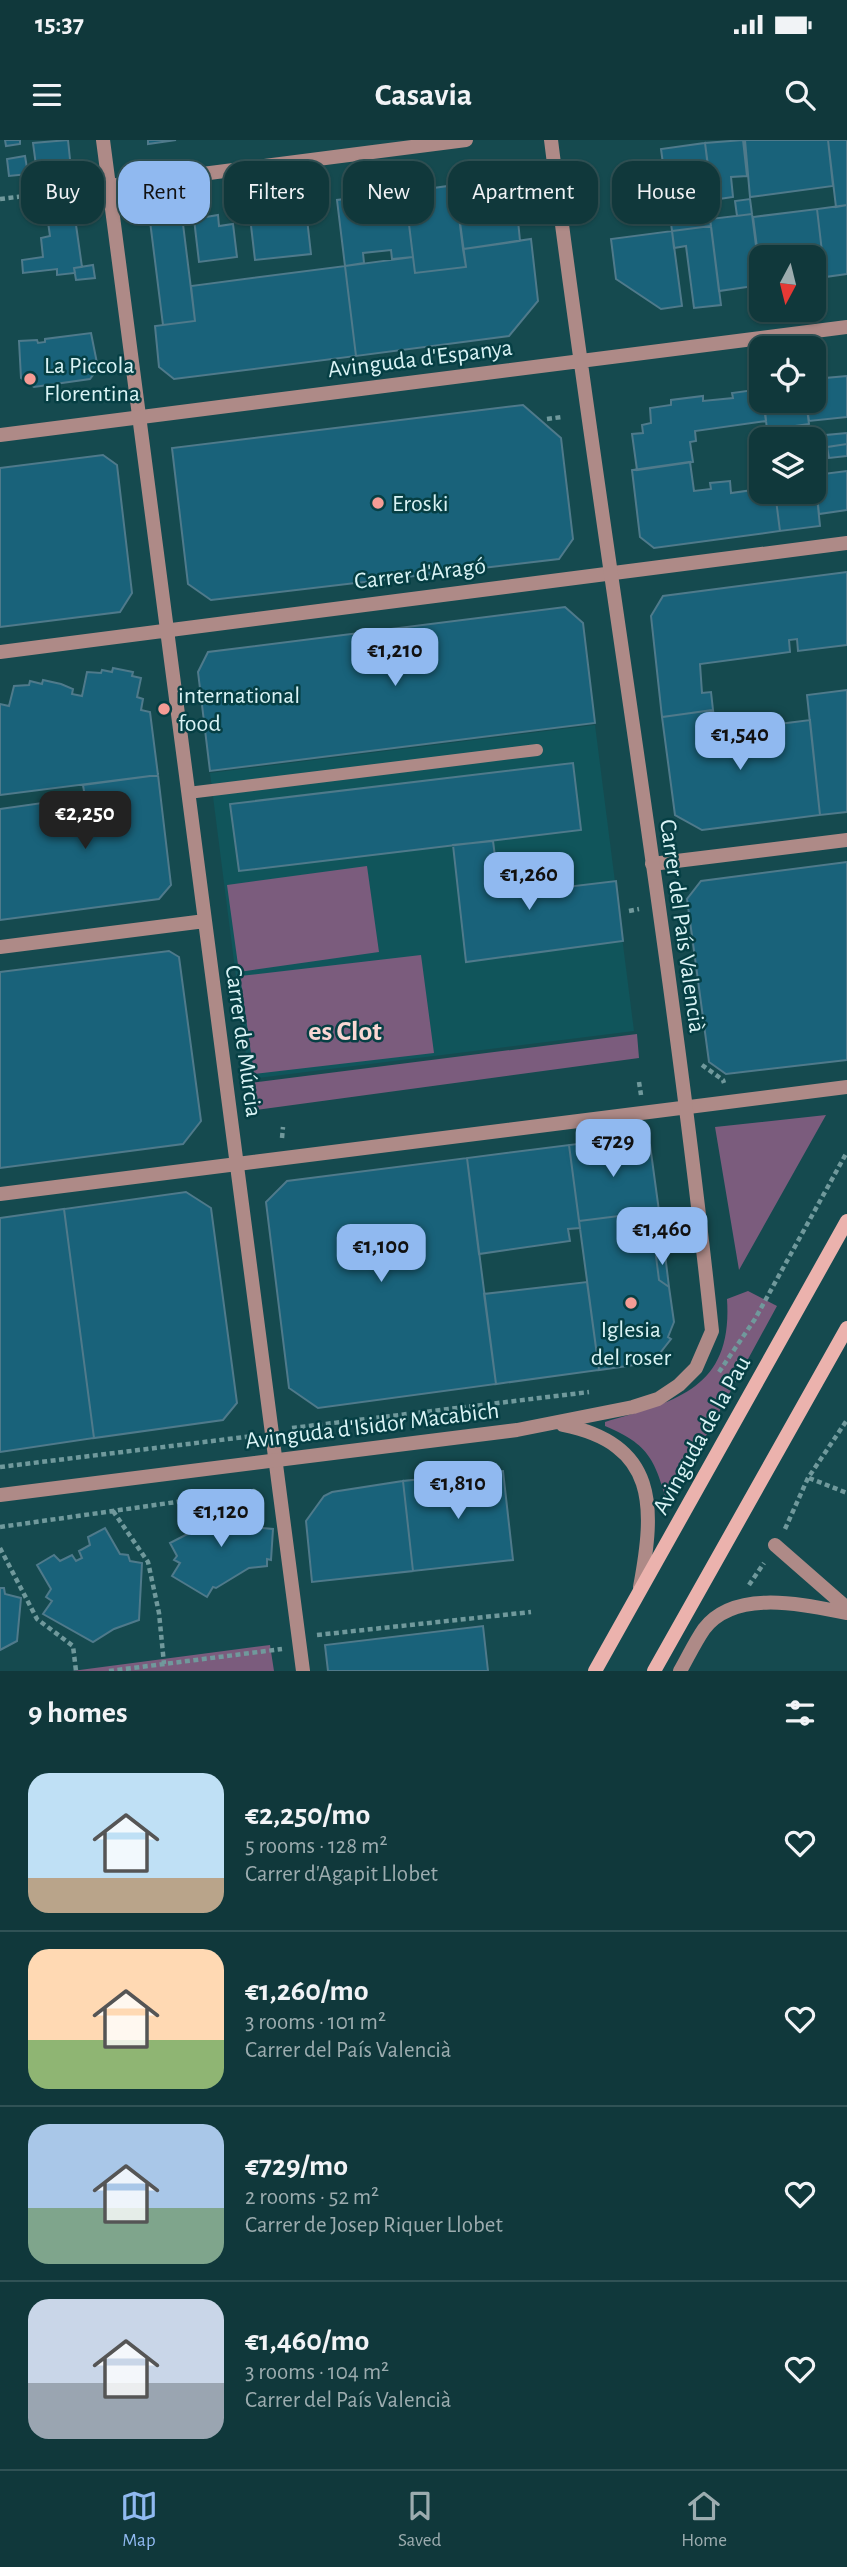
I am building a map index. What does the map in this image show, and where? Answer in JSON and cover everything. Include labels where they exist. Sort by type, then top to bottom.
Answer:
[{"type":"main road","name":"Avinguda de la Pau","points":[[594,1671],[847,1221]]},
{"type":"main road","points":[[654,1671],[847,1328]]},
{"type":"street","name":"Carrer de Múrcia","points":[[103,140],[303,1671]]},
{"type":"street","points":[[109,186],[466,140]]},
{"type":"street","name":"Carrer del País Valencià","points":[[551,140],[579,360],[652,864],[712,1331]]},
{"type":"street","name":"Avinguda d'Espanya","points":[[0,435],[847,327]]},
{"type":"street","name":"Carrer d'Aragó","points":[[0,652],[847,543]]},
{"type":"street","points":[[652,864],[847,840]]},
{"type":"street","points":[[0,947],[205,921]]},
{"type":"street","points":[[0,1194],[847,1087]]},
{"type":"street","name":"Avinguda d'Isidor Macabich","points":[[0,1496],[554,1423],[658,1399],[679,1385],[696,1368],[712,1331]]},
{"type":"street","points":[[554,1423],[586,1430],[610,1440],[628,1455],[639,1472],[649,1514],[640,1590]]},
{"type":"street","points":[[775,1545],[847,1610]]},
{"type":"street","points":[[680,1671],[706,1627],[734,1607],[760,1603],[847,1610]]},
{"type":"lane","points":[[188,793],[537,750]]},
{"type":"path","points":[[0,200],[109,186]]},
{"type":"path","points":[[547,419],[562,418]]},
{"type":"path","points":[[714,1379],[755,1319],[847,1152]]},
{"type":"path","points":[[0,1467],[249,1437],[273,1430],[601,1391]]},
{"type":"path","points":[[734,1607],[775,1545],[808,1478],[847,1420]]},
{"type":"path","points":[[808,1478],[847,1493]]},
{"type":"path","points":[[0,1527],[254,1491],[262,1496]]},
{"type":"path","points":[[113,1511],[148,1562],[159,1613],[164,1664]]},
{"type":"path","points":[[0,1549],[37,1619],[73,1647],[76,1671]]},
{"type":"path","points":[[109,1671],[151,1668],[281,1649],[299,1642],[531,1612]]},
{"type":"path","points":[[279,1636],[281,1649]]},
{"type":"shaded area","points":[[595,725],[634,1031],[249,1079],[210,773]]},
{"type":"shaded area","points":[[367,866],[379,952],[239,972],[227,885]]},
{"type":"shaded area","points":[[421,955],[434,1053],[254,1074],[240,976]]},
{"type":"shaded area","points":[[637,1034],[639,1058],[256,1110],[251,1083]]},
{"type":"shaded area","points":[[826,1115],[739,1270],[715,1127]]},
{"type":"shaded area","points":[[748,1291],[777,1306],[668,1506],[649,1456],[632,1440],[605,1426],[605,1422],[655,1407],[695,1386],[710,1372],[720,1353],[726,1329],[727,1299]]},
{"type":"shaded area","points":[[270,1645],[274,1671],[72,1671]]},
{"type":"building","points":[[5,140],[20,140],[20,144],[6,146]]},
{"type":"building","points":[[68,140],[70,161],[35,161],[33,143]]},
{"type":"building","points":[[148,140],[176,140],[148,144]]},
{"type":"building","points":[[743,140],[747,176],[731,177],[733,197],[720,199],[720,161],[707,161],[705,143]]},
{"type":"building","points":[[745,140],[828,140],[833,186],[750,197]]},
{"type":"building","points":[[828,140],[847,140],[847,205],[836,207]]},
{"type":"building","points":[[705,143],[707,161],[663,161],[661,149]]},
{"type":"building","points":[[25,156],[26,161],[21,161],[21,175],[9,176],[7,159]]},
{"type":"building","points":[[448,186],[448,224],[460,224],[466,267],[415,273],[409,224],[434,224],[434,188]]},
{"type":"building","points":[[343,199],[343,224],[409,224],[413,257],[392,259],[391,250],[363,253],[364,263],[345,266],[337,200]]},
{"type":"building","points":[[750,199],[752,214],[737,216],[735,201]]},
{"type":"building","points":[[847,205],[847,274],[826,277],[826,245],[821,245],[817,209]]},
{"type":"building","points":[[817,209],[821,245],[757,245],[753,217]]},
{"type":"building","points":[[752,214],[756,245],[749,245],[749,287],[719,291],[711,224],[720,224],[720,218]]},
{"type":"building","points":[[218,215],[219,226],[233,224],[237,257],[199,262],[195,224],[210,224],[210,216]]},
{"type":"building","points":[[48,224],[76,224],[82,267],[74,268],[75,273],[57,275],[57,269],[23,273],[22,260],[43,257],[41,238],[50,236]]},
{"type":"building","points":[[150,224],[183,224],[195,321],[163,325]]},
{"type":"building","points":[[251,224],[308,224],[311,254],[255,260]]},
{"type":"building","points":[[460,224],[518,224],[520,241],[463,249]]},
{"type":"building","points":[[671,224],[711,224],[711,226],[672,231]]},
{"type":"building","points":[[711,226],[721,305],[694,308],[686,246],[674,248],[672,231]]},
{"type":"building","points":[[672,231],[682,306],[661,309],[616,279],[611,239]]},
{"type":"building","points":[[531,239],[538,301],[509,336],[356,356],[345,266],[413,257],[415,273],[466,267],[463,249]]},
{"type":"building","points":[[93,265],[95,278],[76,280],[74,268]]},
{"type":"building","points":[[345,266],[356,356],[174,379],[159,367],[155,326],[195,321],[191,286]]},
{"type":"building","points":[[91,333],[98,368],[90,379],[34,387],[21,378],[19,341],[37,340],[38,343],[45,342],[45,339]]},
{"type":"building","points":[[847,376],[847,417],[809,421],[808,413],[826,413],[826,378]]},
{"type":"building","points":[[749,391],[749,413],[765,413],[766,421],[695,431],[696,441],[690,442],[693,462],[637,470],[632,434],[643,433],[642,425],[651,423],[650,408],[671,405],[671,400],[703,396],[703,401],[733,398],[732,393]]},
{"type":"building","points":[[523,405],[561,438],[573,539],[559,559],[211,600],[188,584],[172,448]]},
{"type":"building","points":[[765,413],[808,413],[809,424],[767,427]]},
{"type":"building","points":[[847,433],[847,444],[827,447],[826,435]]},
{"type":"building","points":[[847,444],[847,456],[829,458],[827,447]]},
{"type":"building","points":[[103,455],[117,465],[132,593],[120,612],[0,627],[0,468]]},
{"type":"building","points":[[690,462],[694,491],[711,489],[710,483],[730,481],[731,493],[749,491],[749,504],[777,504],[780,531],[654,548],[640,537],[632,470]]},
{"type":"building","points":[[847,471],[847,510],[819,514],[818,504],[826,504],[826,474]]},
{"type":"building","points":[[777,504],[818,504],[820,526],[780,531]]},
{"type":"building","points":[[847,572],[847,645],[798,651],[797,639],[789,640],[790,652],[700,664],[702,693],[711,692],[713,710],[662,717],[651,616],[663,596]]},
{"type":"building","points":[[565,607],[583,623],[595,723],[210,771],[198,672],[208,652]]},
{"type":"building","points":[[113,668],[133,672],[132,676],[141,678],[137,697],[143,699],[141,710],[150,712],[158,775],[0,795],[0,704],[9,706],[14,686],[29,685],[30,681],[42,684],[43,680],[61,684],[73,689],[72,694],[82,696],[87,672],[112,672]]},
{"type":"building","points":[[847,690],[847,812],[820,815],[807,695]]},
{"type":"building","points":[[713,710],[716,732],[810,720],[820,815],[702,830],[675,815],[662,717]]},
{"type":"building","points":[[573,763],[581,830],[239,871],[230,804]]},
{"type":"building","points":[[158,775],[171,885],[159,899],[0,920],[0,809],[85,797],[83,785]]},
{"type":"building","points":[[493,841],[500,895],[616,881],[623,941],[466,962],[453,845]]},
{"type":"building","points":[[847,862],[847,1060],[726,1074],[709,1062],[687,899],[701,881]]},
{"type":"building","points":[[169,951],[179,957],[201,1121],[183,1144],[0,1168],[0,972]]},
{"type":"building","points":[[634,1137],[636,1147],[650,1145],[659,1211],[579,1221],[569,1145]]},
{"type":"building","points":[[569,1145],[580,1228],[568,1229],[570,1241],[479,1254],[467,1158]]},
{"type":"building","points":[[467,1158],[496,1384],[318,1408],[289,1388],[266,1202],[287,1181]]},
{"type":"building","points":[[186,1192],[211,1208],[237,1403],[223,1420],[94,1438],[64,1209]]},
{"type":"building","points":[[64,1209],[94,1438],[0,1452],[0,1218]]},
{"type":"building","name":"Iglesia del roser","points":[[659,1211],[664,1246],[656,1256],[659,1280],[669,1287],[674,1322],[668,1337],[671,1339],[660,1353],[650,1360],[647,1357],[641,1364],[599,1370],[579,1221]]},
{"type":"building","points":[[664,1246],[669,1287],[659,1280],[656,1256]]},
{"type":"building","points":[[587,1282],[599,1370],[496,1384],[484,1294]]},
{"type":"building","points":[[503,1471],[513,1560],[413,1571],[403,1481]]},
{"type":"building","points":[[403,1481],[413,1571],[312,1582],[306,1521],[324,1496],[332,1492]]},
{"type":"building","points":[[241,1504],[245,1517],[252,1518],[252,1527],[273,1529],[271,1560],[267,1559],[267,1566],[249,1568],[216,1588],[213,1587],[207,1597],[172,1576],[180,1563],[174,1560],[177,1556],[170,1543],[205,1525],[197,1509]]},
{"type":"building","points":[[105,1528],[120,1554],[128,1555],[130,1561],[142,1563],[139,1620],[114,1629],[93,1642],[43,1614],[52,1601],[46,1597],[51,1589],[37,1565],[54,1555],[60,1561],[72,1555],[76,1561],[82,1558],[79,1551],[90,1545],[88,1537]]},
{"type":"building","points":[[0,1588],[4,1588],[5,1594],[21,1598],[17,1641],[0,1650]]},
{"type":"building","points":[[483,1626],[488,1671],[328,1671],[325,1645]]},
{"type":"place","name":"La Piccola Florentina","points":[[30,379]]},
{"type":"place","name":"Eroski","points":[[378,503]]},
{"type":"place","name":"international food","points":[[164,709]]},
{"type":"place","name":"Iglesia del roser","points":[[631,1303]]},
{"type":"district","name":"es Clot","points":[[345,1030]]}]
